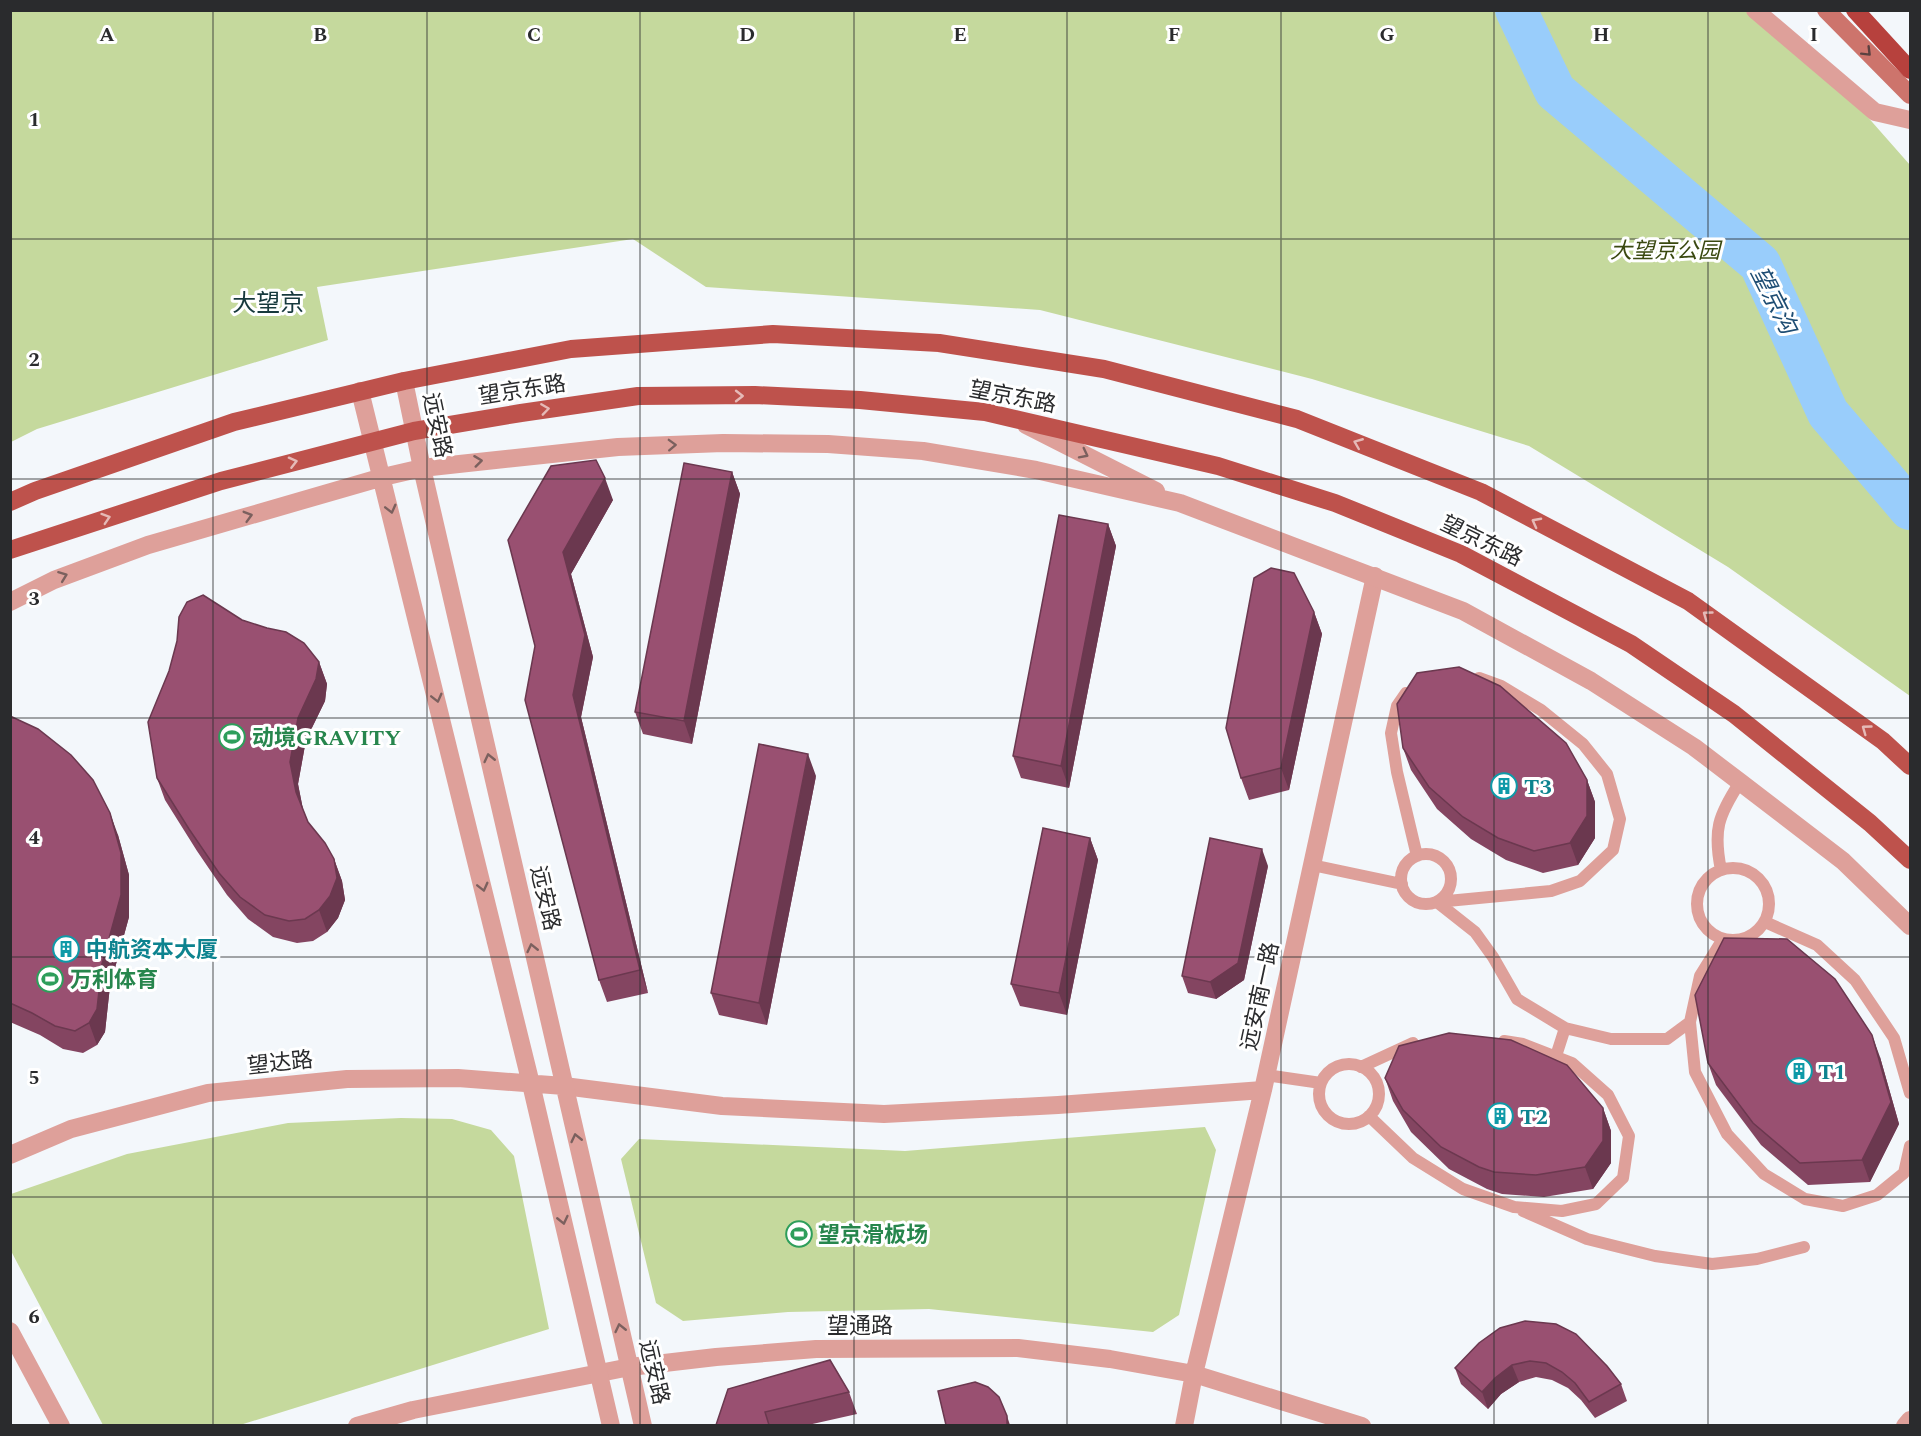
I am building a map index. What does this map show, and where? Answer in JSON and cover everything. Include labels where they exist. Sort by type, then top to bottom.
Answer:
[{"type":"highway","points":[[1855,10],[1911,70]]},
{"type":"main road","points":[[1826,10],[1911,95]]},
{"type":"main road","name":"望京东路","points":[[10,502],[34,490],[234,422],[404,381],[572,349],[773,334],[939,343],[1115,372],[1297,419],[1481,492],[1688,601],[1883,741],[1911,766]]},
{"type":"main road","name":"望京东路","points":[[10,550],[220,480],[414,431],[638,396],[755,395],[860,400],[985,412],[1218,466],[1335,503],[1461,554],[1631,644],[1734,714],[1870,823],[1911,860]]},
{"type":"street","points":[[1755,10],[1875,112],[1911,120]]},
{"type":"street","name":"远安路","points":[[404,381],[422,468],[643,1425]]},
{"type":"street","points":[[360,391],[531,1084],[611,1425]]},
{"type":"street","points":[[1013,418],[1180,503],[1463,611],[1591,681],[1694,747],[1740,782],[1843,861],[1911,926]]},
{"type":"street","points":[[10,602],[54,580],[148,545],[383,477],[422,468],[618,447],[723,443],[828,444],[923,451],[1036,470],[1180,503]]},
{"type":"street","name":"远安南一路","points":[[1184,1425],[1194,1374],[1265,1082],[1375,576]]},
{"type":"street","name":"望达路","points":[[10,1155],[71,1129],[208,1093],[347,1079],[458,1078],[564,1086],[722,1106],[884,1114],[1058,1105],[1265,1082]]},
{"type":"street","points":[[10,1331],[61,1425]]},
{"type":"street","name":"望通路","points":[[357,1425],[413,1410],[630,1366],[816,1349],[1018,1348],[1110,1359],[1194,1374],[1362,1425]]},
{"type":"street","points":[[1905,1425],[1911,1420]]},
{"type":"lane","points":[[1437,902],[1444,897],[1451,884],[1447,867],[1442,860],[1434,856],[1417,856],[1404,867],[1401,875],[1404,891],[1415,902],[1422,904],[1551,891],[1580,881],[1613,850],[1620,819],[1607,774],[1582,744],[1541,710],[1501,686],[1469,675]]},
{"type":"lane","points":[[1413,683],[1397,706],[1390,733],[1417,856]]},
{"type":"lane","points":[[1721,870],[1716,846],[1718,822],[1729,798],[1740,782]]},
{"type":"lane","points":[[1312,865],[1402,884]]},
{"type":"lane","points":[[1733,868],[1745,870],[1756,876],[1769,897],[1769,910],[1765,922],[1747,938],[1734,941],[1713,935],[1698,917],[1696,906],[1702,884],[1710,875],[1721,870],[1733,868]]},
{"type":"lane","points":[[1437,902],[1474,932],[1493,957],[1517,999],[1564,1029],[1611,1039],[1667,1039],[1690,1022]]},
{"type":"lane","points":[[1765,922],[1817,945],[1855,980],[1894,1038],[1911,1093]]},
{"type":"lane","points":[[1723,939],[1700,976],[1690,1022],[1695,1072],[1726,1134],[1764,1174],[1805,1199],[1843,1206],[1877,1195],[1904,1173],[1911,1146]]},
{"type":"lane","points":[[1556,1056],[1564,1029]]},
{"type":"lane","points":[[1492,1040],[1523,1044],[1572,1063],[1608,1095],[1629,1136],[1623,1178],[1596,1204],[1562,1211],[1514,1207]]},
{"type":"lane","points":[[1360,1067],[1413,1043],[1423,1041]]},
{"type":"lane","points":[[1351,1064],[1360,1067],[1375,1079],[1378,1098],[1375,1107],[1370,1116],[1361,1122],[1341,1123],[1332,1119],[1325,1112],[1319,1092],[1321,1083],[1326,1075],[1342,1065],[1351,1064]]},
{"type":"lane","points":[[1265,1082],[1321,1083]]},
{"type":"lane","points":[[1370,1116],[1413,1158],[1463,1190],[1514,1207],[1587,1239],[1654,1256],[1712,1264],[1757,1259],[1804,1247]]},
{"type":"green space","name":"大望京公园","points":[[11,11],[1759,11],[1858,106],[1910,165],[1910,696],[1728,567],[1529,446],[1312,379],[1040,310],[706,287],[633,239],[317,287],[328,340],[37,429],[11,442]]},
{"type":"green space","points":[[401,1118],[452,1119],[491,1130],[514,1156],[549,1329],[240,1425],[103,1425],[11,1251],[11,1194],[127,1154],[288,1123]]},
{"type":"green space","points":[[1205,1127],[1216,1150],[1179,1315],[1153,1332],[929,1309],[788,1312],[683,1321],[656,1303],[621,1159],[639,1139],[905,1151]]},
{"type":"building","points":[[596,460],[605,478],[563,552],[585,635],[573,695],[640,970],[599,980],[525,700],[535,646],[508,540],[551,466]]},
{"type":"building","points":[[684,463],[732,472],[684,721],[635,712]]},
{"type":"building","points":[[1059,515],[1108,524],[1061,766],[1013,756]]},
{"type":"building","points":[[1271,568],[1294,573],[1314,612],[1281,768],[1241,778],[1226,728],[1254,578]]},
{"type":"building","points":[[203,595],[242,620],[286,632],[304,643],[319,662],[316,679],[298,718],[290,762],[296,792],[308,822],[325,843],[334,859],[337,878],[330,896],[319,910],[305,919],[289,921],[265,915],[240,897],[219,873],[157,778],[148,722],[169,671],[177,641],[179,617],[187,602]]},
{"type":"building","name":"T3","points":[[1459,667],[1500,686],[1566,743],[1587,780],[1587,816],[1570,843],[1534,851],[1498,838],[1463,817],[1429,787],[1403,748],[1397,704],[1417,673]]},
{"type":"building","points":[[10,716],[38,729],[71,755],[93,780],[110,813],[121,853],[121,895],[102,964],[97,1009],[89,1023],[75,1031],[55,1026],[10,1003]]},
{"type":"building","points":[[759,744],[808,754],[759,1003],[711,993]]},
{"type":"building","points":[[1043,828],[1090,838],[1059,993],[1011,984]]},
{"type":"building","points":[[1210,838],[1262,849],[1238,963],[1210,982],[1182,976]]},
{"type":"building","name":"T1","points":[[1724,938],[1787,939],[1835,979],[1872,1035],[1891,1102],[1862,1160],[1800,1163],[1753,1123],[1708,1063],[1695,995]]},
{"type":"building","name":"T2","points":[[1449,1033],[1511,1040],[1567,1065],[1603,1108],[1603,1141],[1585,1167],[1536,1175],[1494,1172],[1479,1167],[1441,1147],[1403,1110],[1385,1078],[1399,1046]]},
{"type":"building","points":[[1525,1321],[1556,1324],[1576,1334],[1621,1384],[1589,1402],[1575,1383],[1562,1372],[1546,1363],[1530,1361],[1512,1365],[1482,1392],[1455,1368],[1479,1343],[1500,1328]]},
{"type":"building","points":[[830,1360],[849,1392],[765,1412],[769,1425],[716,1425],[728,1389]]},
{"type":"building","points":[[975,1382],[988,1387],[999,1397],[1007,1416],[1007,1425],[946,1425],[938,1391]]},
{"type":"waterway","name":"望京沟","points":[[1516,10],[1555,91],[1760,264],[1828,413],[1910,509]]},
{"type":"place","name":"动境GRAVITY","points":[[232,737]]},
{"type":"place","name":"T3","points":[[1504,786]]},
{"type":"place","name":"中航资本大厦","points":[[66,949]]},
{"type":"place","name":"万利体育","points":[[50,979]]},
{"type":"place","name":"T1","points":[[1799,1071]]},
{"type":"place","name":"T2","points":[[1500,1116]]},
{"type":"place","name":"望京滑板场","points":[[799,1234]]},
{"type":"district","name":"大望京","points":[[268,303]]}]
